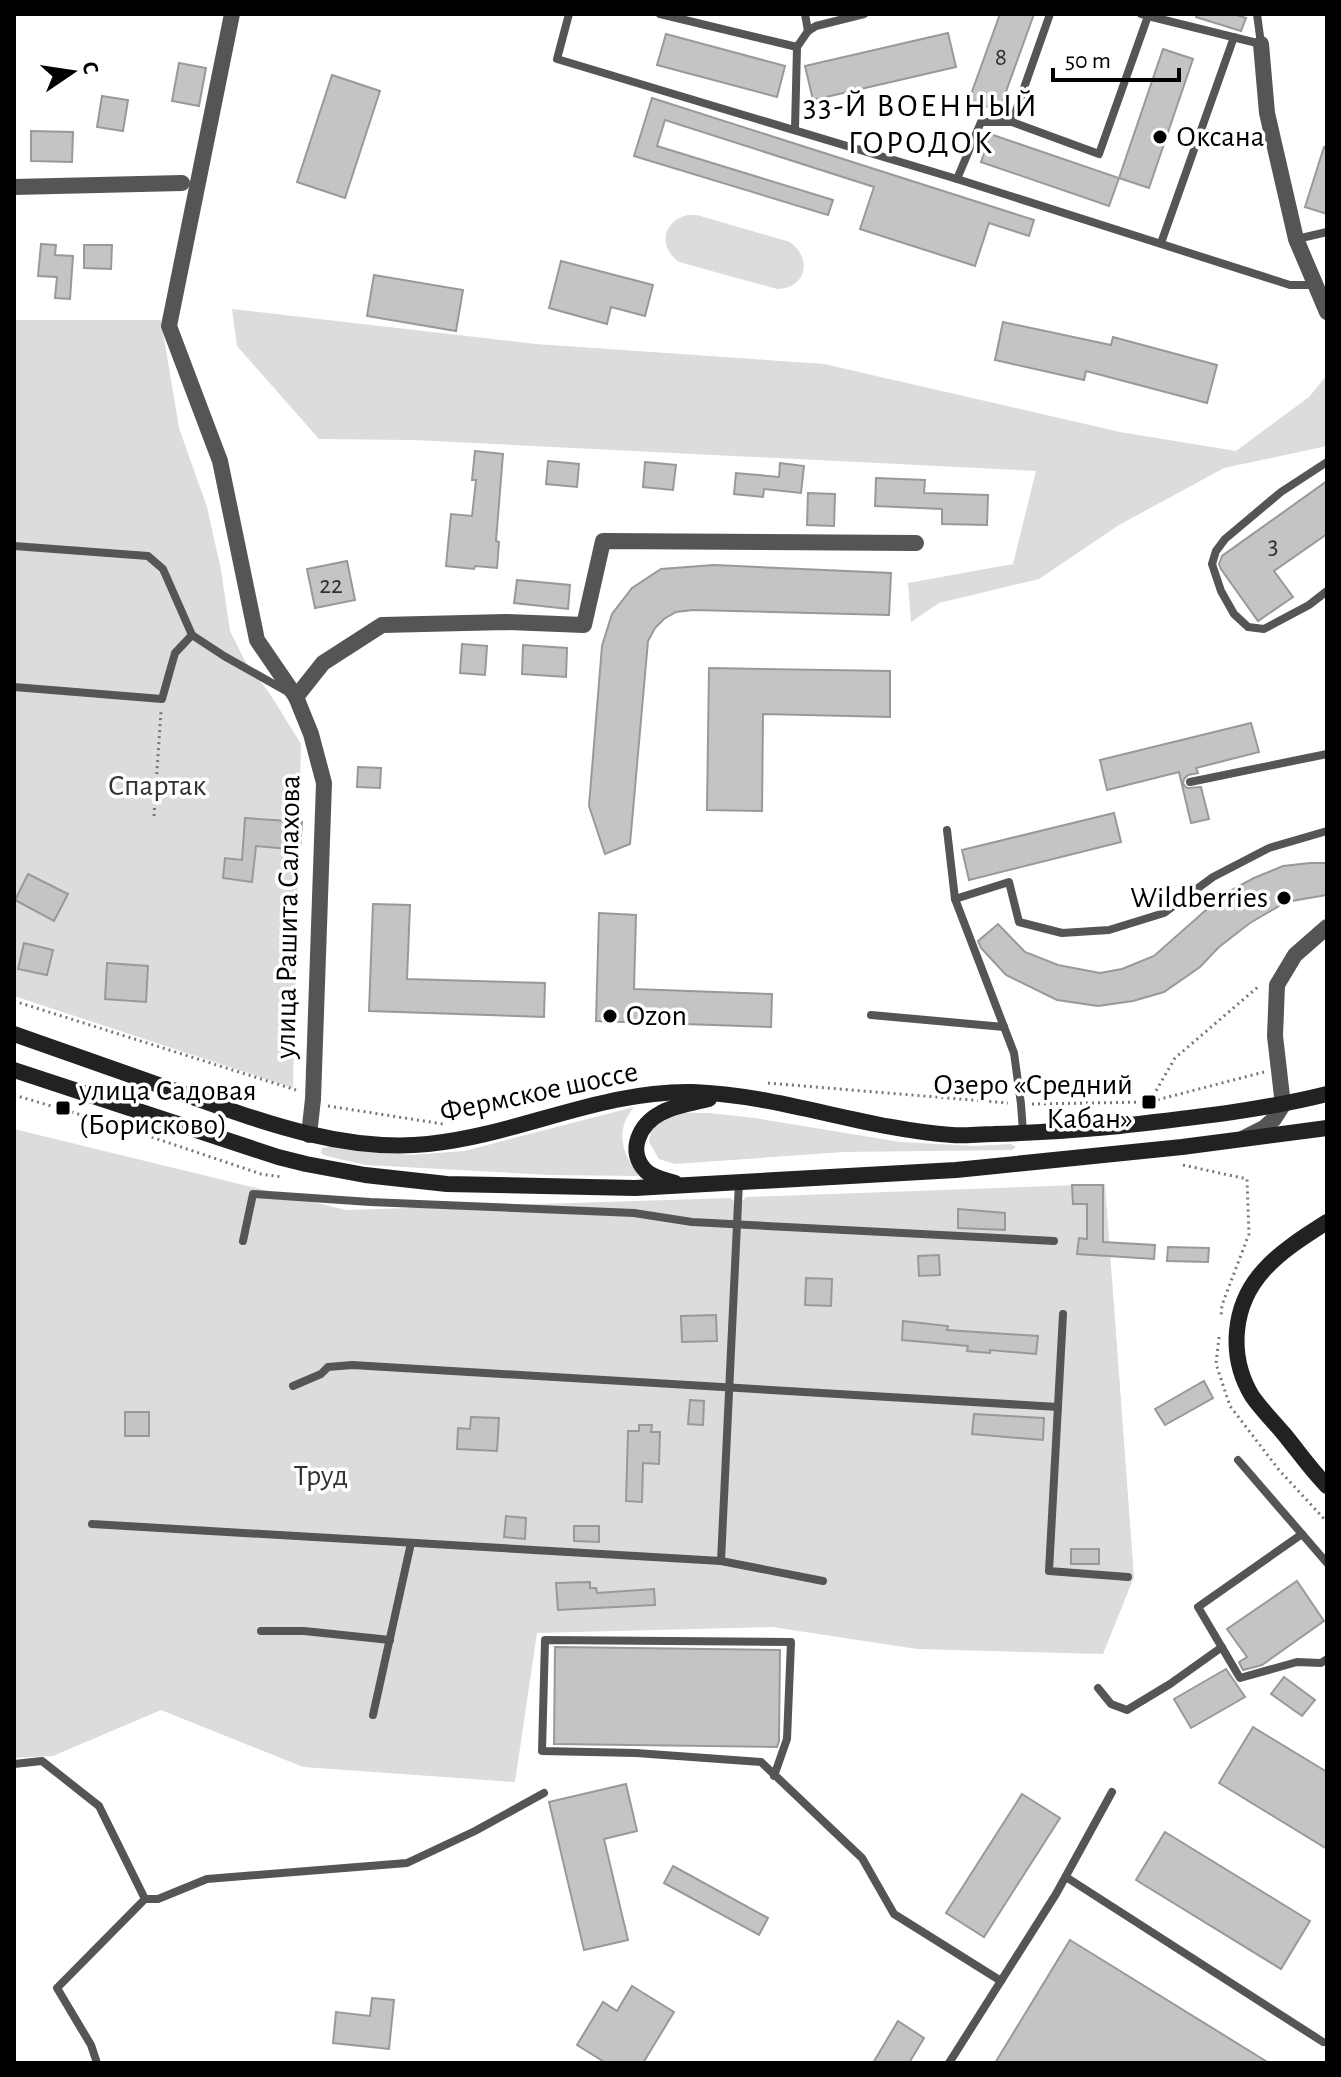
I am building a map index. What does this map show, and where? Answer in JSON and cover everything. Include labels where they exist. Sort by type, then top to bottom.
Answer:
[{"type":"main road","name":"Фермское шоссе","points":[[14,1034],[309,1135],[374,1144],[424,1145],[483,1136],[601,1103],[652,1094],[689,1092],[730,1094],[895,1127],[952,1135],[1151,1123],[1283,1105],[1327,1094]]},
{"type":"main road","points":[[14,1070],[278,1157],[365,1175],[447,1184],[635,1188],[956,1170],[1327,1128]]},
{"type":"main road","points":[[686,1185],[647,1173],[639,1162],[637,1138],[658,1114],[730,1094]]},
{"type":"main road","points":[[306,1164],[309,1135]]},
{"type":"main road","points":[[1327,1222],[1296,1242],[1263,1271],[1245,1298],[1236,1340],[1240,1368],[1253,1396],[1327,1486]]},
{"type":"street","name":"улица Рашита Салахова","points":[[232,14],[169,326],[220,461],[257,640],[296,697],[311,734],[324,783],[313,1099],[309,1135]]},
{"type":"street","points":[[1261,44],[1267,113],[1296,239],[1327,312]]},
{"type":"street","points":[[14,187],[182,183]]},
{"type":"street","points":[[296,697],[323,663],[382,625],[506,622],[584,625],[603,541],[916,543]]},
{"type":"street","points":[[1240,1140],[1264,1128],[1283,1105],[1275,1036],[1277,985],[1295,955],[1327,927]]},
{"type":"lane","points":[[569,14],[557,59],[795,129],[1290,285],[1314,285]]},
{"type":"lane","points":[[660,14],[797,47]]},
{"type":"lane","points":[[805,14],[808,31]]},
{"type":"lane","points":[[795,129],[797,47],[808,31],[816,26],[864,14]]},
{"type":"lane","points":[[1012,122],[1050,14]]},
{"type":"lane","points":[[957,179],[981,122],[1012,122],[1099,154],[1145,15],[1261,44],[1257,14]]},
{"type":"lane","points":[[1161,243],[1234,37]]},
{"type":"lane","points":[[1296,239],[1327,232]]},
{"type":"lane","points":[[1327,462],[1281,492],[1225,539],[1216,551],[1212,564],[1221,591],[1234,614],[1248,627],[1264,629],[1309,605],[1327,591]]},
{"type":"lane","points":[[14,546],[148,556],[163,569],[192,635],[296,697]]},
{"type":"lane","points":[[14,687],[162,699],[175,653],[192,635]]},
{"type":"lane","points":[[1190,782],[1327,754]]},
{"type":"lane","points":[[947,830],[955,899],[1014,1053],[1023,1133]]},
{"type":"lane","points":[[955,899],[1009,882],[1019,922],[1062,933],[1109,930],[1164,913],[1213,877],[1269,848],[1327,831]]},
{"type":"lane","points":[[871,1015],[1004,1027]]},
{"type":"lane","points":[[721,1561],[739,1182]]},
{"type":"lane","points":[[243,1241],[253,1194],[385,1203],[634,1213],[692,1222],[1054,1241]]},
{"type":"lane","points":[[1063,1314],[1049,1571],[1128,1577]]},
{"type":"lane","points":[[293,1386],[321,1374],[328,1367],[352,1365],[1058,1407]]},
{"type":"lane","points":[[1238,1460],[1327,1563]]},
{"type":"lane","points":[[92,1524],[721,1561],[823,1581]]},
{"type":"lane","points":[[1302,1534],[1198,1607],[1240,1678],[1297,1662],[1321,1663],[1327,1659]]},
{"type":"lane","points":[[373,1715],[411,1543]]},
{"type":"lane","points":[[261,1631],[304,1631],[390,1640]]},
{"type":"lane","points":[[774,1776],[787,1739],[791,1642],[545,1640],[542,1751],[636,1753],[761,1762],[774,1776],[862,1858],[894,1914],[1001,1981]]},
{"type":"lane","points":[[1098,1688],[1111,1704],[1127,1710],[1222,1647]]},
{"type":"lane","points":[[14,1764],[42,1761],[99,1806],[145,1899]]},
{"type":"lane","points":[[949,2063],[1066,1877],[1112,1792]]},
{"type":"lane","points":[[97,2063],[91,2045],[57,1988],[145,1899],[158,1899],[207,1879],[407,1863],[475,1831],[544,1793]]},
{"type":"lane","points":[[1066,1877],[1323,2042]]},
{"type":"path","points":[[154,816],[162,699]]},
{"type":"path","points":[[1149,1102],[1175,1058],[1259,985]]},
{"type":"green space","points":[[688,215],[790,242],[802,256],[804,264],[800,278],[794,284],[777,289],[679,262],[668,249],[666,235],[673,223]]},
{"type":"green space","points":[[232,309],[536,344],[824,364],[1120,432],[1236,451],[1309,397],[1327,375],[1327,446],[1224,468],[1119,525],[1039,579],[939,603],[911,622],[908,583],[1013,564],[1036,471],[413,440],[319,439],[237,346]]},
{"type":"green space","name":"Спартак","points":[[14,320],[161,320],[179,428],[207,507],[230,631],[245,661],[301,744],[293,1088],[14,996]]},
{"type":"green space","points":[[634,1107],[622,1134],[625,1151],[640,1176],[549,1175],[366,1165],[321,1153],[322,1148],[333,1146],[411,1155],[464,1151]]},
{"type":"green space","points":[[677,1113],[709,1113],[900,1142],[975,1146],[1011,1144],[1016,1147],[1012,1150],[844,1152],[675,1164],[659,1159],[649,1142],[656,1122]]},
{"type":"green space","name":"Труд","points":[[14,1129],[346,1210],[731,1198],[738,1206],[746,1197],[1105,1184],[1134,1577],[1103,1654],[917,1649],[772,1627],[537,1633],[515,1782],[303,1767],[161,1710],[53,1756],[14,1758]]},
{"type":"building","points":[[1000,14],[1034,14],[999,111],[969,100]]},
{"type":"building","points":[[1197,14],[1233,14],[1246,18],[1241,31],[1196,17]]},
{"type":"building","points":[[948,33],[956,67],[813,100],[805,66]]},
{"type":"building","points":[[666,34],[785,66],[777,97],[657,65]]},
{"type":"building","points":[[1163,49],[1193,59],[1149,188],[1119,178]]},
{"type":"building","points":[[179,63],[206,68],[199,106],[172,101]]},
{"type":"building","points":[[332,75],[380,91],[345,198],[297,182]]},
{"type":"building","points":[[102,96],[128,100],[123,131],[97,127]]},
{"type":"building","points":[[652,98],[1034,220],[1029,236],[989,223],[975,266],[860,229],[874,187],[665,120],[657,146],[833,200],[828,215],[634,156]]},
{"type":"building","points":[[31,131],[73,132],[72,162],[31,161]]},
{"type":"building","points":[[990,134],[1119,178],[1109,206],[981,162]]},
{"type":"building","points":[[1324,147],[1327,148],[1327,214],[1305,207]]},
{"type":"building","points":[[41,244],[56,245],[55,255],[73,256],[70,299],[55,298],[57,277],[38,276]]},
{"type":"building","points":[[84,245],[112,245],[111,269],[84,268]]},
{"type":"building","points":[[561,261],[653,285],[645,316],[611,307],[607,324],[549,308]]},
{"type":"building","points":[[374,275],[463,290],[456,331],[367,316]]},
{"type":"building","points":[[1003,322],[1111,345],[1113,337],[1217,365],[1207,403],[1086,371],[1084,380],[995,360]]},
{"type":"building","points":[[475,451],[503,454],[496,541],[499,542],[497,568],[446,566],[451,514],[472,516]]},
{"type":"building","points":[[548,461],[579,464],[577,487],[546,484]]},
{"type":"building","points":[[645,462],[676,465],[673,490],[643,487]]},
{"type":"building","points":[[780,463],[804,466],[801,493],[764,489],[763,497],[734,494],[736,473],[779,477]]},
{"type":"building","points":[[876,478],[925,480],[924,493],[988,495],[987,525],[942,524],[942,509],[875,506]]},
{"type":"building","points":[[1327,481],[1327,534],[1274,571],[1293,597],[1258,621],[1221,569],[1222,556]]},
{"type":"building","points":[[808,493],[835,494],[834,526],[807,525]]},
{"type":"building","points":[[347,561],[355,600],[315,608],[307,569]]},
{"type":"building","points":[[714,565],[891,573],[889,615],[693,610],[676,612],[664,619],[648,641],[630,844],[605,854],[589,806],[602,646],[612,614],[632,588],[661,569]]},
{"type":"building","points":[[517,580],[570,585],[568,609],[514,603]]},
{"type":"building","points":[[462,644],[487,646],[485,675],[460,673]]},
{"type":"building","points":[[523,645],[567,648],[566,677],[522,674]]},
{"type":"building","points":[[709,668],[890,671],[890,717],[763,714],[762,811],[707,810]]},
{"type":"building","points":[[1251,723],[1259,752],[1196,768],[1198,773],[1184,779],[1183,784],[1187,788],[1201,787],[1209,819],[1191,823],[1179,772],[1107,790],[1100,760]]},
{"type":"building","points":[[358,767],[381,768],[380,788],[357,787]]},
{"type":"building","points":[[1114,813],[1121,842],[969,880],[962,850]]},
{"type":"building","points":[[245,818],[302,822],[300,850],[256,846],[252,882],[223,878],[225,858],[242,860]]},
{"type":"building","points":[[1327,863],[1327,895],[1286,902],[1250,923],[1219,947],[1200,967],[1164,992],[1133,1001],[1098,1006],[1057,1000],[1006,975],[978,941],[998,924],[1025,952],[1058,965],[1100,973],[1122,969],[1154,956],[1224,894],[1283,866]]},
{"type":"building","points":[[28,874],[68,894],[54,921],[15,900]]},
{"type":"building","points":[[373,904],[410,905],[407,979],[545,983],[544,1017],[369,1011]]},
{"type":"building","points":[[599,913],[636,915],[634,989],[772,994],[771,1027],[596,1021]]},
{"type":"building","points":[[24,943],[53,950],[47,975],[18,969]]},
{"type":"building","points":[[107,963],[148,966],[146,1002],[105,999]]},
{"type":"building","points":[[1072,1185],[1103,1185],[1103,1242],[1155,1245],[1154,1259],[1077,1254],[1079,1238],[1087,1239],[1087,1204],[1073,1204]]},
{"type":"building","points":[[958,1209],[1005,1213],[1005,1230],[958,1228]]},
{"type":"building","points":[[1168,1247],[1209,1248],[1208,1262],[1167,1261]]},
{"type":"building","points":[[939,1255],[940,1275],[919,1276],[918,1256]]},
{"type":"building","points":[[806,1278],[832,1279],[831,1306],[805,1305]]},
{"type":"building","points":[[716,1315],[717,1341],[682,1342],[681,1316]]},
{"type":"building","points":[[903,1321],[948,1326],[947,1330],[1038,1336],[1036,1354],[967,1351],[968,1346],[902,1340]]},
{"type":"building","points":[[1204,1381],[1213,1398],[1165,1425],[1155,1409]]},
{"type":"building","points":[[690,1400],[704,1401],[703,1425],[688,1424]]},
{"type":"building","points":[[125,1412],[149,1412],[149,1436],[125,1436]]},
{"type":"building","points":[[974,1414],[1044,1418],[1043,1440],[972,1434]]},
{"type":"building","points":[[471,1417],[499,1418],[497,1451],[457,1449],[458,1428],[470,1429]]},
{"type":"building","points":[[639,1425],[652,1425],[651,1432],[660,1432],[659,1464],[643,1463],[642,1502],[626,1501],[628,1431],[639,1431]]},
{"type":"building","points":[[506,1516],[526,1518],[525,1539],[504,1537]]},
{"type":"building","points":[[574,1526],[599,1526],[599,1542],[574,1541]]},
{"type":"building","points":[[1071,1549],[1099,1549],[1099,1564],[1071,1564]]},
{"type":"building","points":[[1297,1581],[1324,1621],[1262,1665],[1243,1670],[1239,1662],[1247,1657],[1227,1629]]},
{"type":"building","points":[[590,1582],[590,1588],[596,1588],[597,1593],[654,1589],[655,1605],[558,1610],[556,1583]]},
{"type":"building","points":[[555,1647],[780,1650],[777,1747],[554,1744]]},
{"type":"building","points":[[1226,1669],[1245,1697],[1191,1728],[1174,1699]]},
{"type":"building","points":[[1284,1677],[1315,1700],[1302,1716],[1271,1694]]},
{"type":"building","points":[[1253,1727],[1327,1772],[1327,1849],[1219,1783]]},
{"type":"building","points":[[626,1784],[637,1831],[604,1839],[628,1940],[584,1950],[549,1802]]},
{"type":"building","points":[[1022,1794],[1060,1818],[984,1937],[946,1913]]},
{"type":"building","points":[[1165,1832],[1310,1921],[1281,1969],[1136,1880]]},
{"type":"building","points":[[673,1866],[768,1918],[759,1935],[664,1883]]},
{"type":"building","points":[[1070,1940],[1269,2063],[995,2063]]},
{"type":"building","points":[[632,1986],[674,2012],[643,2063],[606,2063],[577,2045],[603,2002],[617,2011]]},
{"type":"building","points":[[372,1998],[394,2000],[389,2049],[333,2043],[336,2012],[370,2016]]},
{"type":"building","points":[[898,2021],[924,2038],[909,2063],[873,2063]]},
{"type":"place","name":"Оксана","points":[[1160,137]]},
{"type":"place","name":"Wildberries","points":[[1284,898]]},
{"type":"place","name":"Ozon","points":[[610,1016]]},
{"type":"place","name":"Озеро «Средний Кабан»","points":[[1149,1102]]},
{"type":"place","name":"улица Садовая (Борисково)","points":[[63,1108]]},
{"type":"district","name":"33-Й ВОЕННЫЙ ГОРОДОК","points":[[921,124]]}]
